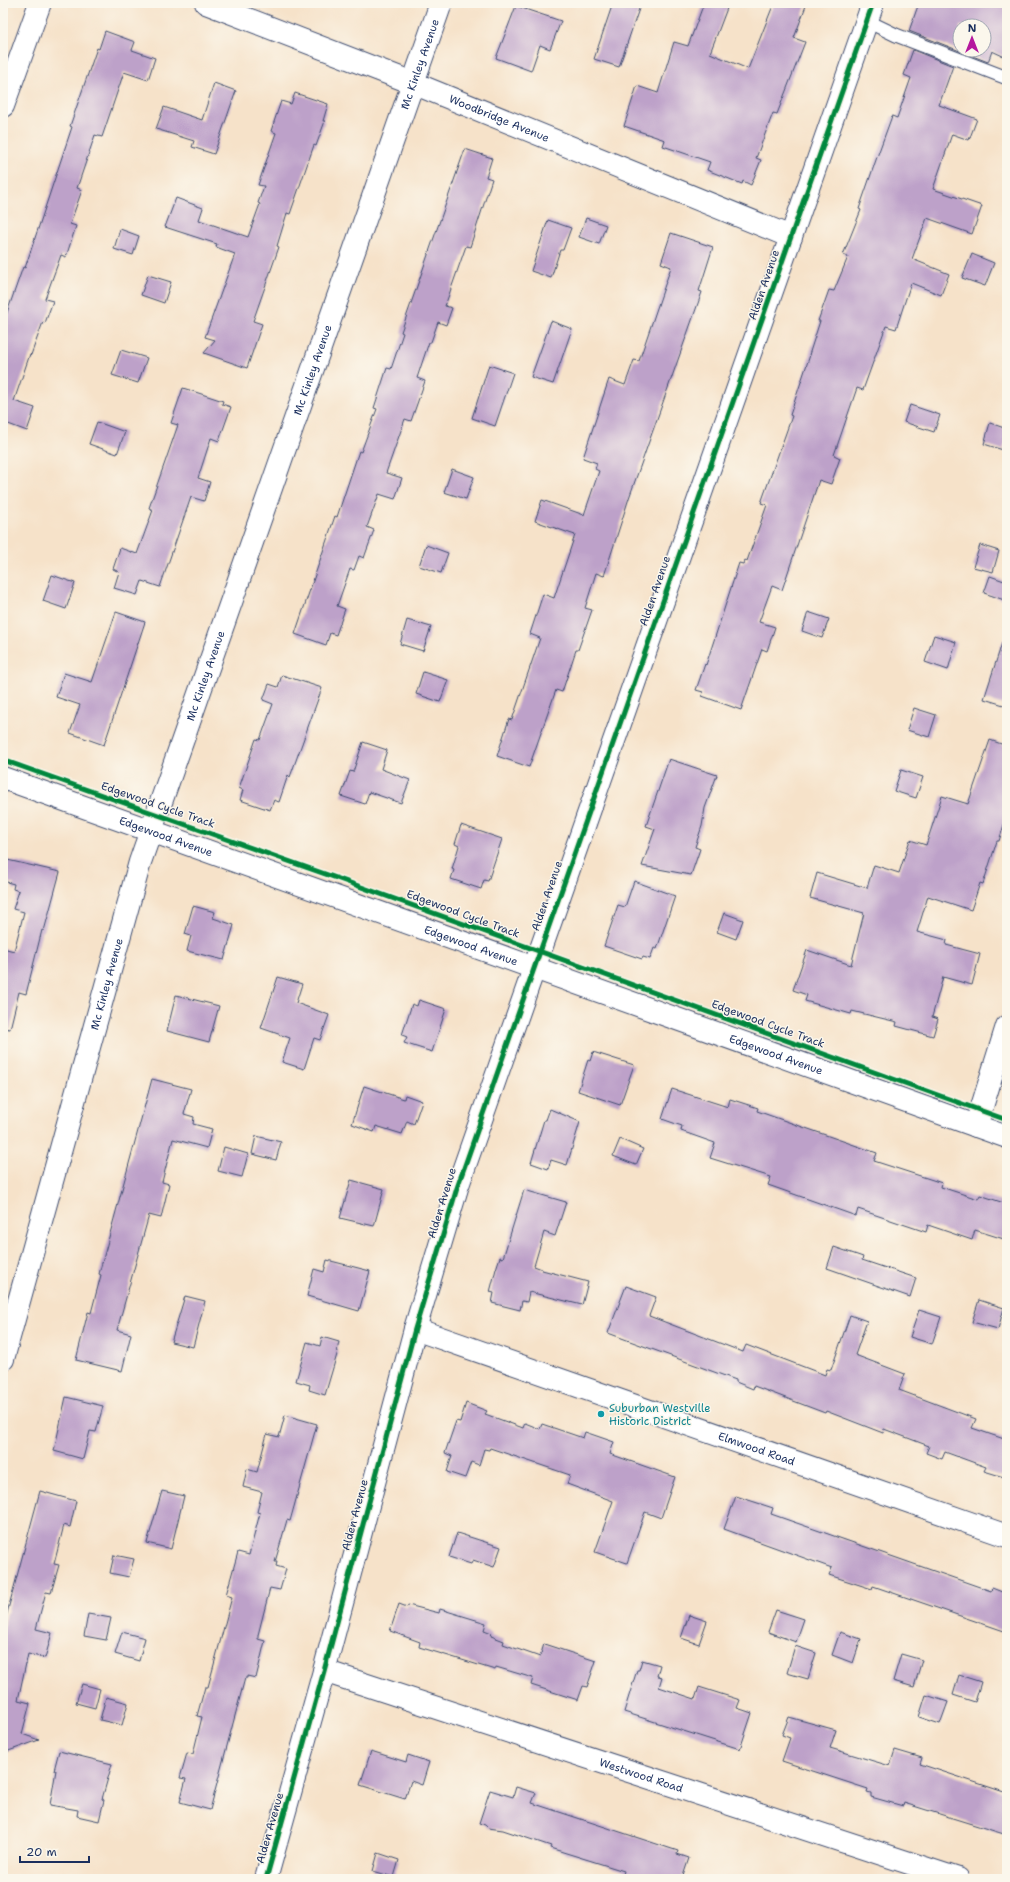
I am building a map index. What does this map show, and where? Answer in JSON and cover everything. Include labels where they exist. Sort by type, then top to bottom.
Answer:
[{"type":"street","points":[[3,106],[40,3]]},
{"type":"street","name":"Woodbridge Avenue","points":[[206,3],[413,83],[791,237]]},
{"type":"street","name":"Mc Kinley Avenue","points":[[3,1359],[137,871],[441,3]]},
{"type":"street","name":"Alden Avenue","points":[[266,1879],[324,1671],[415,1329],[457,1188],[870,12]]},
{"type":"street","name":"Edgewood Avenue","points":[[3,778],[1007,1137]]},
{"type":"street","points":[[976,1126],[1007,1026]]},
{"type":"street","name":"Elmwood Road","points":[[415,1329],[1007,1536]]},
{"type":"street","name":"Westwood Road","points":[[324,1671],[958,1879]]},
{"type":"lane","points":[[870,12],[896,35],[1007,78]]},
{"type":"building","points":[[613,3],[641,3],[619,67],[594,59]]},
{"type":"building","points":[[704,3],[729,3],[710,53],[748,69],[774,3],[807,3],[794,38],[805,42],[777,114],[773,113],[756,158],[761,160],[751,185],[743,181],[742,184],[707,170],[710,162],[663,146],[665,140],[624,126],[637,86],[658,93],[674,42],[688,46]]},
{"type":"building","points":[[919,3],[1007,3],[1007,58],[992,51],[992,18],[952,18],[952,48],[909,31]]},
{"type":"building","points":[[516,6],[561,21],[550,49],[540,45],[531,71],[496,58]]},
{"type":"building","points":[[105,31],[135,42],[132,50],[155,58],[148,80],[124,72],[102,137],[95,135],[77,188],[82,190],[70,224],[76,226],[66,257],[61,255],[45,299],[53,301],[45,323],[43,322],[31,355],[30,354],[14,401],[35,408],[27,431],[3,422],[3,324],[23,267],[25,268],[72,127],[70,126],[97,48],[99,49]]},
{"type":"building","points":[[913,50],[953,66],[939,105],[977,119],[969,140],[952,134],[933,189],[982,206],[972,234],[927,218],[912,259],[949,274],[941,295],[911,283],[896,329],[886,326],[863,390],[857,388],[834,455],[840,458],[831,484],[819,480],[782,590],[772,586],[759,622],[775,627],[767,651],[762,649],[741,710],[702,696],[703,692],[696,690],[705,664],[706,665],[739,563],[743,564],[745,560],[747,561],[767,505],[761,503],[792,416],[790,415],[810,355],[820,321],[818,321],[829,290],[834,291],[848,257],[843,255],[861,210],[859,209],[892,116],[897,118],[911,78],[904,75]]},
{"type":"building","points":[[978,58],[989,58],[988,62]]},
{"type":"building","points":[[214,83],[236,91],[214,154],[192,147],[194,141],[156,129],[164,107],[202,120]]},
{"type":"building","points":[[295,93],[328,104],[323,121],[325,121],[316,146],[314,145],[290,214],[287,213],[277,246],[279,247],[253,321],[262,324],[247,368],[204,353],[215,340],[205,337],[235,254],[216,247],[217,244],[165,227],[176,198],[203,208],[199,220],[248,237],[260,204],[258,203],[264,186],[258,185],[276,133],[271,131],[281,101],[291,104]]},
{"type":"building","points":[[465,149],[492,158],[486,177],[492,179],[470,247],[466,246],[445,306],[452,308],[446,325],[438,322],[431,342],[429,342],[417,378],[425,381],[411,421],[405,419],[386,473],[402,478],[395,499],[379,494],[367,527],[374,530],[364,558],[359,556],[354,570],[350,569],[337,606],[345,609],[336,635],[330,633],[326,645],[295,634],[335,516],[337,517],[359,451],[361,452],[377,409],[374,408],[387,368],[391,369],[403,333],[401,332]]},
{"type":"building","points":[[586,218],[606,225],[599,244],[579,237]]},
{"type":"building","points":[[548,220],[571,228],[563,250],[560,250],[551,278],[531,271]]},
{"type":"building","points":[[120,229],[139,236],[133,255],[114,249]]},
{"type":"building","points":[[671,233],[713,247],[699,291],[702,292],[629,498],[604,576],[596,573],[585,608],[592,610],[578,650],[576,650],[562,692],[556,690],[529,767],[497,756],[509,719],[512,720],[540,638],[530,634],[543,594],[554,598],[575,535],[535,521],[542,500],[584,515],[599,471],[595,469],[597,463],[583,458],[609,379],[625,385],[634,360],[639,361],[671,267],[661,263]]},
{"type":"building","points":[[972,254],[994,263],[985,286],[962,278]]},
{"type":"building","points":[[148,275],[171,282],[164,303],[141,295]]},
{"type":"building","points":[[551,321],[572,329],[553,384],[531,377]]},
{"type":"building","points":[[121,350],[147,358],[138,383],[112,375]]},
{"type":"building","points":[[489,365],[513,373],[495,426],[472,418]]},
{"type":"building","points":[[183,388],[223,401],[222,404],[231,407],[219,441],[211,438],[198,478],[210,482],[204,501],[191,497],[160,587],[142,581],[137,595],[114,588],[119,572],[113,569],[120,548],[137,554],[153,510],[149,508],[178,425],[171,423]]},
{"type":"building","points":[[910,405],[940,415],[934,432],[904,422]]},
{"type":"building","points":[[97,422],[125,432],[117,454],[89,444]]},
{"type":"building","points":[[990,423],[1007,429],[1007,438],[1003,450],[984,444]]},
{"type":"building","points":[[452,469],[474,477],[466,499],[444,492]]},
{"type":"building","points":[[426,545],[448,553],[441,573],[419,566]]},
{"type":"building","points":[[980,545],[999,551],[993,572],[973,567]]},
{"type":"building","points":[[52,575],[75,583],[66,609],[43,601]]},
{"type":"building","points":[[990,576],[1007,582],[1007,601],[984,593]]},
{"type":"building","points":[[116,612],[145,622],[104,745],[70,733],[80,705],[56,697],[64,673],[92,682]]},
{"type":"building","points":[[808,612],[829,619],[822,638],[802,631]]},
{"type":"building","points":[[407,620],[431,627],[423,651],[400,644]]},
{"type":"building","points":[[934,635],[956,642],[948,670],[925,662]]},
{"type":"building","points":[[1003,640],[1007,641],[1007,706],[984,699]]},
{"type":"building","points":[[423,672],[448,680],[440,702],[416,694]]},
{"type":"building","points":[[282,675],[322,688],[290,777],[288,775],[279,802],[274,800],[270,810],[240,800],[243,790],[239,788],[256,739],[260,740],[273,704],[263,700],[269,684],[278,687]]},
{"type":"building","points":[[914,708],[936,715],[929,737],[907,730]]},
{"type":"building","points":[[990,740],[1007,746],[1007,815],[983,884],[980,883],[971,910],[928,896],[917,932],[947,940],[946,945],[980,954],[972,985],[943,977],[932,1017],[938,1019],[933,1036],[896,1026],[897,1022],[852,1011],[851,1014],[805,1001],[807,995],[793,990],[807,950],[851,965],[864,913],[810,898],[817,873],[867,888],[874,865],[899,873],[910,840],[926,845],[942,796],[968,804]]},
{"type":"building","points":[[363,742],[387,750],[381,769],[410,780],[401,803],[369,792],[365,804],[341,796],[350,771],[353,772]]},
{"type":"building","points":[[669,759],[717,775],[705,808],[702,826],[695,847],[700,849],[691,875],[642,866],[655,829],[646,826]]},
{"type":"building","points":[[901,770],[923,777],[916,798],[894,791]]},
{"type":"building","points":[[461,825],[502,839],[488,881],[484,880],[481,889],[451,879],[454,870],[452,869],[459,846],[455,844]]},
{"type":"building","points":[[3,859],[60,872],[44,931],[42,930],[26,994],[19,992],[10,1029],[3,1028],[3,948],[14,951],[24,912],[13,909],[19,891],[13,889],[14,884],[3,881]]},
{"type":"building","points":[[634,881],[675,896],[657,949],[654,948],[650,959],[643,957],[642,959],[604,946],[618,905],[625,907]]},
{"type":"building","points":[[193,906],[215,912],[213,918],[234,925],[224,960],[187,951],[191,936],[185,934]]},
{"type":"building","points":[[724,913],[743,920],[736,939],[717,932]]},
{"type":"building","points":[[278,977],[302,984],[296,1003],[329,1015],[320,1040],[314,1038],[304,1069],[282,1062],[290,1038],[261,1028]]},
{"type":"building","points":[[176,995],[219,1006],[209,1042],[167,1031]]},
{"type":"building","points":[[419,1000],[446,1009],[432,1052],[404,1043],[407,1037],[402,1035],[412,1004],[417,1006]]},
{"type":"building","points":[[593,1052],[634,1065],[620,1105],[578,1091],[588,1060],[590,1061]]},
{"type":"building","points":[[152,1079],[191,1089],[184,1114],[194,1117],[193,1124],[212,1129],[207,1148],[173,1139],[162,1182],[169,1184],[161,1218],[149,1215],[117,1330],[131,1334],[122,1371],[76,1360],[88,1312],[91,1313],[101,1275],[99,1274]]},
{"type":"building","points":[[364,1086],[404,1099],[405,1095],[422,1101],[414,1124],[407,1121],[402,1134],[376,1126],[374,1132],[352,1124]]},
{"type":"building","points":[[672,1089],[728,1107],[730,1099],[758,1108],[757,1111],[877,1153],[874,1161],[942,1183],[941,1187],[978,1199],[980,1195],[1007,1204],[1007,1240],[975,1230],[972,1240],[928,1225],[926,1232],[858,1209],[856,1216],[768,1185],[771,1177],[710,1158],[715,1143],[681,1131],[682,1126],[662,1119]]},
{"type":"building","points":[[550,1109],[580,1122],[567,1165],[551,1160],[548,1169],[531,1163],[544,1120],[546,1120]]},
{"type":"building","points":[[256,1136],[281,1142],[276,1160],[252,1154]]},
{"type":"building","points":[[620,1139],[643,1149],[636,1165],[613,1156]]},
{"type":"building","points":[[224,1147],[248,1154],[242,1177],[218,1171]]},
{"type":"building","points":[[351,1180],[384,1189],[374,1226],[340,1218]]},
{"type":"building","points":[[524,1190],[566,1202],[555,1236],[544,1232],[534,1266],[542,1270],[588,1282],[582,1305],[529,1292],[527,1302],[522,1301],[520,1310],[492,1303],[494,1293],[490,1292],[496,1269],[500,1257],[503,1258]]},
{"type":"building","points":[[834,1247],[863,1257],[862,1260],[916,1278],[910,1297],[827,1268]]},
{"type":"building","points":[[327,1260],[370,1271],[359,1311],[307,1296],[314,1269],[324,1272]]},
{"type":"building","points":[[626,1286],[656,1297],[649,1316],[743,1352],[746,1345],[825,1375],[827,1369],[831,1370],[850,1315],[867,1321],[855,1355],[905,1374],[899,1390],[976,1419],[972,1428],[1007,1440],[1007,1478],[984,1471],[986,1467],[945,1452],[942,1459],[926,1453],[929,1446],[884,1429],[883,1433],[754,1386],[753,1389],[736,1382],[736,1380],[608,1333]]},
{"type":"building","points":[[185,1296],[205,1301],[193,1347],[171,1342]]},
{"type":"building","points":[[979,1300],[1004,1308],[998,1329],[972,1322]]},
{"type":"building","points":[[919,1310],[941,1317],[932,1344],[910,1337]]},
{"type":"building","points":[[322,1337],[339,1342],[338,1351],[325,1395],[309,1390],[310,1385],[296,1381],[307,1342],[320,1346]]},
{"type":"building","points":[[66,1397],[103,1406],[96,1432],[90,1431],[83,1459],[54,1451]]},
{"type":"building","points":[[466,1403],[487,1411],[485,1414],[523,1428],[525,1423],[540,1429],[542,1424],[583,1438],[585,1432],[614,1442],[610,1454],[675,1477],[661,1518],[645,1512],[627,1563],[595,1552],[613,1501],[567,1484],[570,1475],[490,1448],[489,1450],[484,1449],[479,1465],[471,1462],[465,1478],[447,1472],[452,1456],[445,1453],[456,1421],[460,1422]]},
{"type":"building","points":[[285,1415],[317,1424],[290,1521],[287,1520],[275,1562],[277,1562],[276,1566],[286,1569],[280,1590],[270,1588],[258,1635],[258,1639],[265,1641],[256,1678],[247,1676],[247,1678],[245,1678],[210,1810],[180,1802],[186,1779],[180,1778],[187,1753],[193,1754],[202,1717],[197,1716],[205,1687],[208,1687],[232,1597],[226,1595],[238,1552],[249,1555],[260,1513],[257,1512],[262,1492],[243,1487],[247,1469],[257,1472],[267,1434],[279,1437]]},
{"type":"building","points":[[40,1491],[76,1501],[70,1527],[64,1525],[54,1564],[59,1565],[51,1593],[46,1592],[36,1629],[52,1633],[45,1658],[28,1654],[18,1700],[30,1703],[22,1734],[39,1740],[3,1753],[3,1628]]},
{"type":"building","points":[[162,1491],[184,1496],[171,1549],[147,1543]]},
{"type":"building","points":[[736,1496],[773,1508],[771,1514],[991,1591],[992,1588],[1007,1594],[1007,1632],[873,1586],[872,1589],[829,1575],[832,1568],[724,1529]]},
{"type":"building","points":[[457,1533],[501,1547],[494,1567],[473,1560],[471,1564],[449,1557]]},
{"type":"building","points":[[114,1555],[134,1559],[129,1577],[110,1573]]},
{"type":"building","points":[[399,1604],[439,1613],[440,1609],[486,1623],[484,1630],[492,1633],[491,1636],[504,1641],[503,1644],[540,1657],[544,1644],[596,1661],[587,1687],[583,1686],[578,1700],[531,1685],[533,1678],[496,1667],[495,1670],[419,1647],[420,1642],[390,1631]]},
{"type":"building","points":[[776,1610],[804,1619],[796,1642],[768,1632]]},
{"type":"building","points":[[88,1614],[111,1618],[106,1640],[84,1636]]},
{"type":"building","points":[[689,1615],[707,1621],[699,1644],[681,1638]]},
{"type":"building","points":[[122,1632],[145,1638],[139,1661],[115,1654]]},
{"type":"building","points":[[840,1632],[861,1639],[853,1663],[832,1655]]},
{"type":"building","points":[[795,1646],[816,1653],[808,1679],[787,1673]]},
{"type":"building","points":[[901,1654],[922,1660],[914,1687],[893,1681]]},
{"type":"building","points":[[642,1660],[660,1665],[657,1676],[662,1677],[659,1687],[695,1699],[699,1687],[740,1700],[737,1708],[752,1713],[740,1749],[624,1712],[637,1670],[639,1670]]},
{"type":"building","points":[[959,1675],[981,1682],[975,1702],[953,1695]]},
{"type":"building","points":[[82,1684],[100,1689],[95,1708],[76,1703]]},
{"type":"building","points":[[926,1695],[948,1702],[940,1724],[919,1717]]},
{"type":"building","points":[[106,1697],[128,1703],[122,1725],[100,1720]]},
{"type":"building","points":[[789,1717],[836,1730],[830,1748],[890,1766],[895,1750],[922,1758],[920,1764],[1007,1793],[1007,1835],[904,1803],[903,1806],[871,1797],[871,1793],[867,1792],[868,1789],[782,1761],[790,1738],[782,1735]]},
{"type":"building","points":[[59,1751],[112,1764],[102,1799],[104,1800],[99,1821],[77,1816],[78,1810],[50,1805],[56,1770],[54,1770]]},
{"type":"building","points":[[371,1751],[406,1762],[408,1755],[429,1762],[422,1785],[411,1781],[405,1799],[360,1785]]},
{"type":"building","points":[[516,1787],[536,1793],[532,1803],[678,1851],[677,1854],[689,1858],[682,1879],[640,1879],[623,1874],[624,1871],[550,1848],[551,1846],[503,1830],[488,1828],[479,1823],[490,1790],[513,1797]]},
{"type":"building","points":[[378,1853],[399,1860],[394,1877],[373,1871]]},
{"type":"cycle path","points":[[266,1879],[324,1671],[415,1329],[457,1188],[873,3]]},
{"type":"cycle path","name":"Edgewood Cycle Track","points":[[3,760],[328,875],[1007,1120]]},
{"type":"place","name":"Suburban Westville Historic District","points":[[601,1414]]}]
